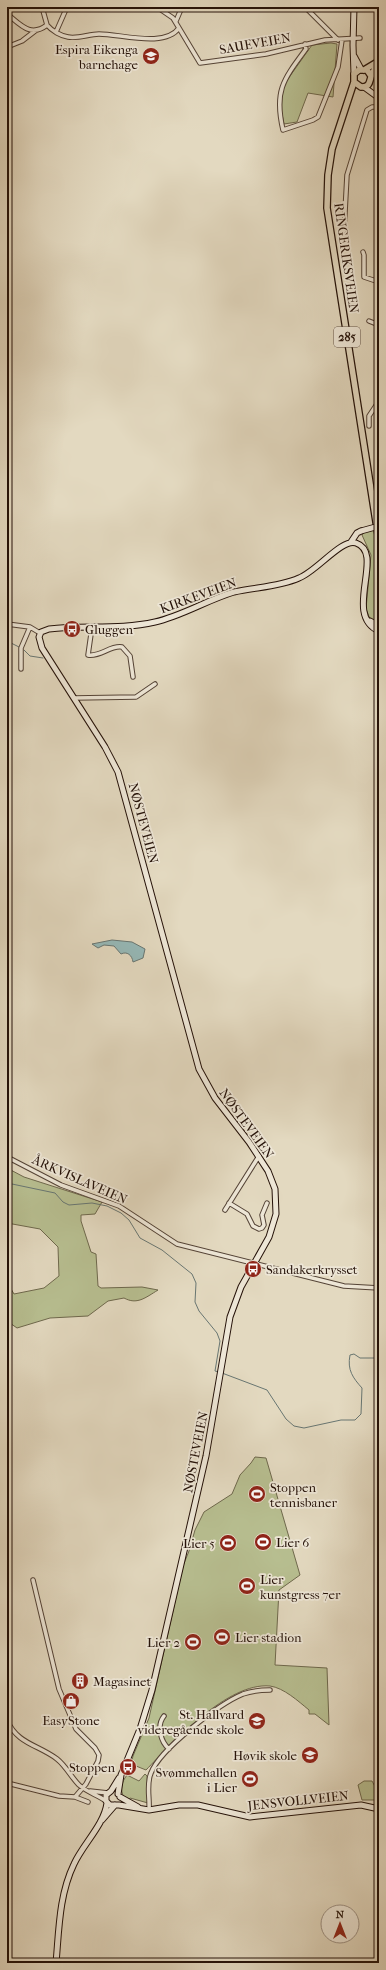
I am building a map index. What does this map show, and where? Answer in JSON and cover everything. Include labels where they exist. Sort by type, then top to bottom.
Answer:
[{"type":"main road","points":[[354,7],[354,74],[379,62]]},
{"type":"main road","points":[[354,55],[363,69],[371,76]]},
{"type":"main road","points":[[377,97],[370,82],[371,76],[379,62]]},
{"type":"main road","name":"RINGERIKSVEIEN","points":[[354,74],[354,82],[336,132],[330,157],[327,208],[379,541]]},
{"type":"main road","points":[[354,82],[377,97]]},
{"type":"main road","name":"RINGERIKSVEIEN","points":[[349,98],[370,82]]},
{"type":"main road","points":[[358,543],[361,531],[379,526]]},
{"type":"main road","name":"KIRKEVEIEN","points":[[39,636],[49,629],[155,622],[231,593],[292,581],[314,570],[341,545],[351,542],[356,533],[361,531]]},
{"type":"main road","points":[[351,542],[358,543],[364,548],[368,556],[364,608],[370,625],[379,631]]},
{"type":"main road","points":[[367,620],[379,626]]},
{"type":"main road","name":"NØSTEVEIEN","points":[[39,636],[42,648],[110,755],[121,779],[199,1069],[214,1098],[259,1156],[274,1184],[276,1207],[269,1237],[233,1308],[206,1456],[152,1690],[142,1723],[120,1775],[109,1792],[106,1802]]},
{"type":"main road","name":"NØSTEVEIEN","points":[[119,1795],[120,1775]]},
{"type":"main road","name":"JENSVOLLVEIEN","points":[[109,1792],[119,1795],[140,1808]]},
{"type":"main road","points":[[56,1963],[61,1905],[66,1882],[76,1859],[101,1820],[116,1805],[119,1795]]},
{"type":"main road","points":[[101,1820],[106,1802]]},
{"type":"main road","name":"JENSVOLLVEIEN","points":[[106,1802],[110,1805],[149,1810],[179,1805],[198,1805],[250,1817],[362,1805],[379,1809]]},
{"type":"street","points":[[42,7],[47,25],[56,32],[71,37],[99,34],[154,39],[170,36],[179,28],[176,21],[157,7]]},
{"type":"street","points":[[56,32],[67,7]]},
{"type":"street","points":[[176,21],[182,7]]},
{"type":"street","points":[[305,44],[306,49],[287,76],[279,96],[279,108],[283,130],[313,120],[319,116],[338,67],[340,40],[306,7]]},
{"type":"street","points":[[7,14],[25,29],[35,31]]},
{"type":"street","points":[[7,47],[22,41],[35,31],[47,25]]},
{"type":"street","name":"SAUEVEIEN","points":[[179,28],[200,63],[266,54],[305,44],[353,40],[360,38]]},
{"type":"street","points":[[344,232],[347,175],[352,155],[367,110],[372,107],[378,108],[379,105]]},
{"type":"street","points":[[362,252],[364,255],[363,275],[365,278],[379,282]]},
{"type":"street","points":[[369,321],[379,325]]},
{"type":"street","points":[[369,426],[369,416],[379,401]]},
{"type":"street","points":[[7,624],[30,627],[39,636]]},
{"type":"street","points":[[21,669],[21,648],[30,627]]},
{"type":"street","points":[[92,627],[88,655],[98,655],[115,646],[122,647],[130,656],[133,676]]},
{"type":"street","points":[[74,698],[136,697],[155,684]]},
{"type":"street","points":[[225,1210],[259,1156]]},
{"type":"street","name":"ÅRKVISLAVEIEN","points":[[7,1157],[62,1185],[119,1206],[177,1244],[344,1286],[379,1288]]},
{"type":"street","points":[[229,1203],[247,1214],[253,1226],[259,1229],[262,1228],[264,1224],[262,1215],[267,1203]]},
{"type":"street","points":[[33,1580],[60,1689],[76,1729],[99,1753],[97,1762],[83,1788],[75,1797]]},
{"type":"street","points":[[149,1810],[148,1786],[150,1773],[169,1749],[196,1724],[232,1700],[254,1691],[270,1690]]},
{"type":"street","points":[[164,1716],[161,1723],[161,1733],[163,1742],[169,1749]]},
{"type":"street","points":[[7,1720],[19,1737],[58,1759],[83,1788],[106,1802]]},
{"type":"street","points":[[7,1783],[61,1796],[75,1797],[88,1802]]},
{"type":"street","points":[[89,1791],[109,1792]]},
{"type":"green space","points":[[331,43],[337,44],[333,97],[308,93],[297,122],[284,124],[280,104],[285,83],[312,45]]},
{"type":"green space","points":[[374,529],[379,560],[379,623],[370,619],[366,609],[371,555],[362,535],[364,532]]},
{"type":"green space","points":[[7,1168],[24,1177],[102,1202],[95,1214],[81,1215],[81,1221],[91,1252],[96,1254],[98,1286],[101,1288],[142,1287],[158,1290],[137,1301],[124,1298],[108,1301],[88,1316],[50,1318],[17,1328],[7,1321],[7,1282],[14,1294],[44,1288],[59,1276],[58,1247],[40,1229],[7,1223]]},
{"type":"green space","name":"Lier stadion","points":[[255,1457],[266,1458],[300,1575],[279,1590],[275,1665],[327,1668],[329,1725],[315,1714],[309,1714],[309,1710],[291,1695],[280,1689],[270,1686],[254,1687],[219,1703],[202,1716],[171,1744],[146,1770],[131,1764],[149,1718],[183,1566],[195,1530],[204,1512],[232,1494],[240,1475]]},
{"type":"green space","points":[[145,1774],[147,1776],[148,1803],[130,1798],[128,1800],[124,1798],[122,1786],[127,1775],[139,1781]]},
{"type":"green space","points":[[364,1781],[372,1781],[379,1794],[379,1800],[362,1800],[358,1785]]},
{"type":"water","points":[[112,940],[132,942],[145,949],[143,958],[133,962],[132,957],[129,954],[121,954],[114,946],[104,945],[98,948],[92,944]]},
{"type":"waterway","points":[[7,641],[19,647]]},
{"type":"waterway","points":[[24,650],[30,656],[43,658]]},
{"type":"waterway","points":[[7,1186],[12,1184],[55,1193],[63,1202],[69,1205],[92,1203],[107,1206],[121,1213],[129,1220],[140,1238],[162,1250],[192,1274],[196,1283],[195,1302],[199,1311],[217,1333],[220,1341],[215,1371],[219,1372]]},
{"type":"waterway","points":[[222,1373],[267,1390],[286,1419],[294,1426],[304,1428],[341,1420],[355,1420],[361,1414],[362,1388],[356,1381],[350,1369],[350,1355],[354,1354],[360,1358],[377,1358],[379,1360]]},
{"type":"place","name":"Espira Eikenga barnehage","points":[[151,56]]},
{"type":"place","name":"Gluggen","points":[[72,629]]},
{"type":"place","name":"Sandakerkrysset","points":[[253,1269]]},
{"type":"place","name":"Stoppen tennisbaner","points":[[257,1494]]},
{"type":"place","name":"Lier 6","points":[[263,1542]]},
{"type":"place","name":"Lier 5","points":[[228,1543]]},
{"type":"place","name":"Lier kunstgress 7er","points":[[247,1586]]},
{"type":"place","name":"Lier stadion","points":[[222,1637]]},
{"type":"place","name":"Lier 2","points":[[193,1642]]},
{"type":"place","name":"Magasinet","points":[[80,1681]]},
{"type":"place","name":"EasyStone","points":[[71,1701]]},
{"type":"place","name":"St. Hallvard videregående skole","points":[[257,1721]]},
{"type":"place","name":"Høvik skole","points":[[310,1755]]},
{"type":"place","name":"Stoppen","points":[[128,1767]]},
{"type":"place","name":"Svømmehallen i Lier","points":[[250,1779]]}]
